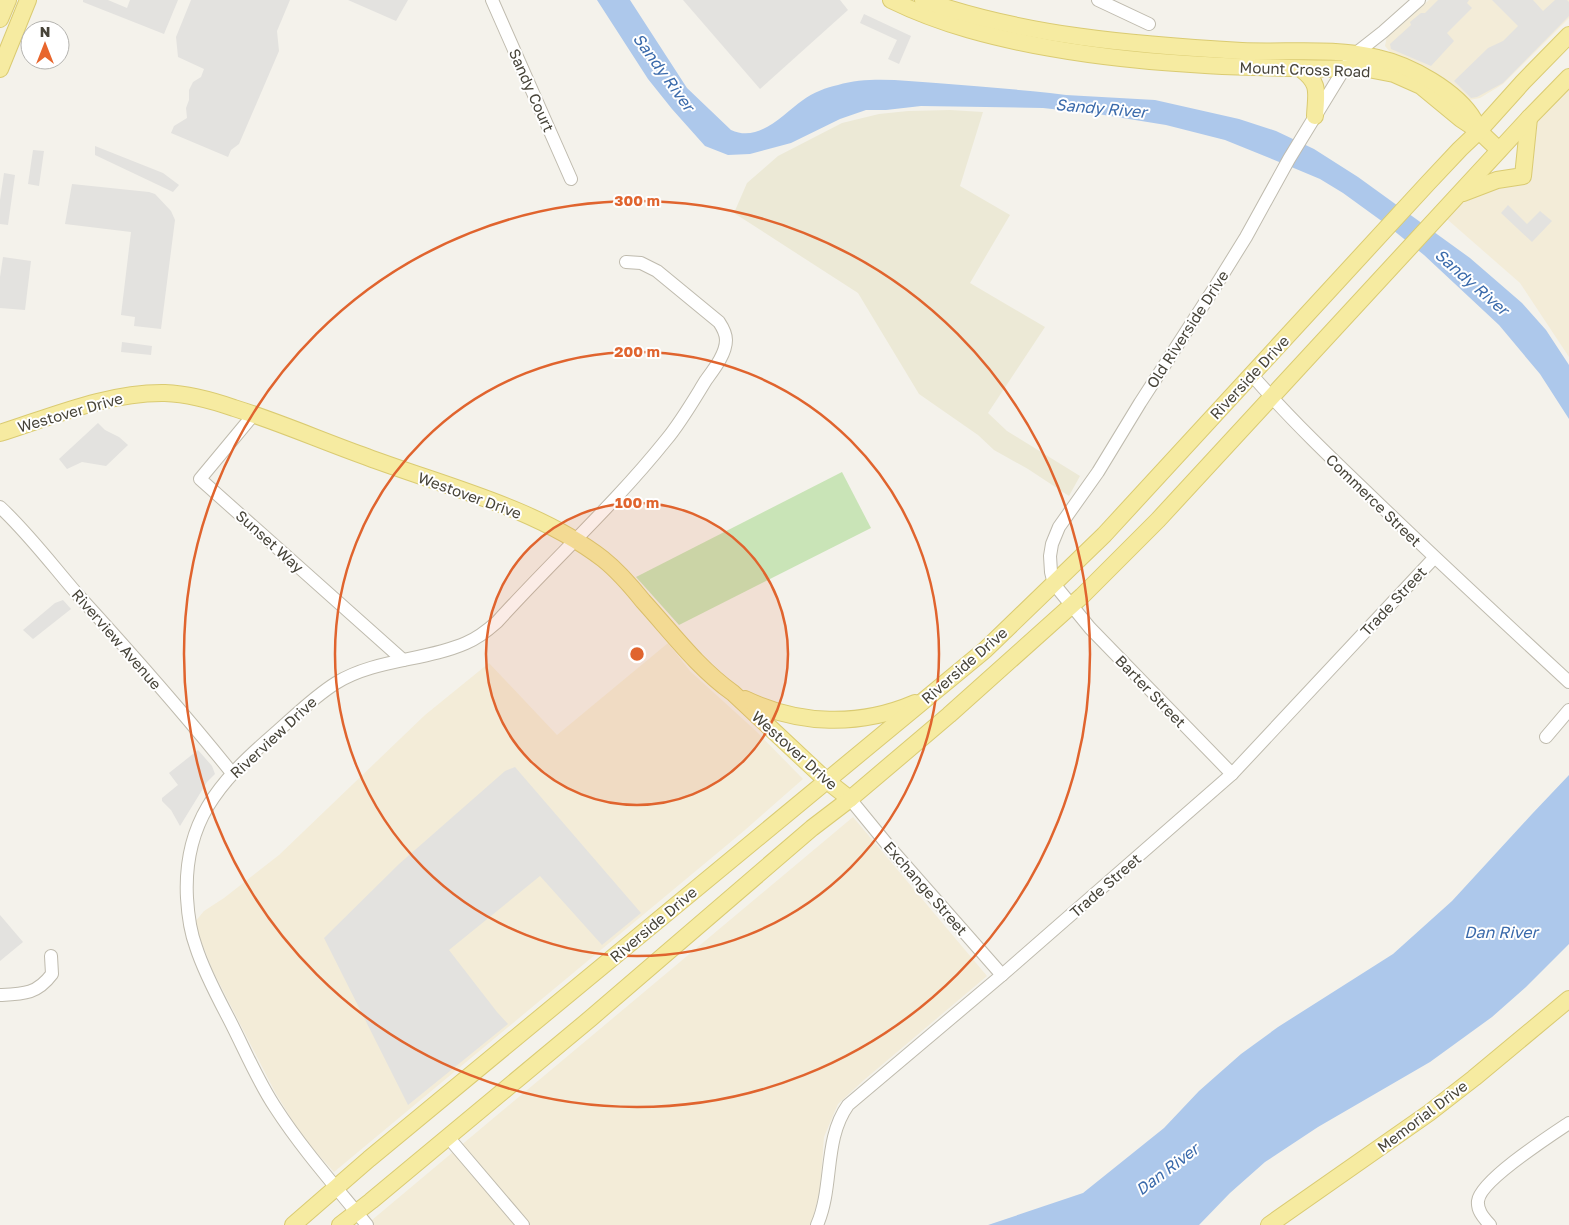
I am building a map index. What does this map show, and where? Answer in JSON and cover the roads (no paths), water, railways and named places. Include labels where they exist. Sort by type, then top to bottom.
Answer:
[{"type":"main road","points":[[0,19],[8,0]]},
{"type":"main road","points":[[0,69],[28,0]]},
{"type":"main road","name":"Mount Cross Road","points":[[891,0],[931,18],[981,34],[1087,55],[1189,65],[1382,71],[1422,86],[1460,119],[1480,131]]},
{"type":"main road","name":"Mount Cross Road","points":[[923,0],[993,21],[1039,30],[1154,46],[1259,52],[1355,54],[1380,58],[1400,65],[1438,85],[1468,111],[1480,131]]},
{"type":"main road","name":"Riverside Drive","points":[[293,1225],[336,1187],[985,650],[1104,535],[1460,148],[1480,131],[1523,82],[1569,35]]},
{"type":"main road","points":[[1301,69],[1311,76],[1316,87],[1313,119]]},
{"type":"main road","name":"Riverside Drive","points":[[340,1225],[591,1018],[812,828],[850,799],[949,715],[1072,605],[1158,520],[1569,76]]},
{"type":"main road","points":[[1456,196],[1497,180],[1523,176],[1529,118]]},
{"type":"main road","points":[[1480,131],[1499,150]]},
{"type":"main road","name":"Westover Drive","points":[[0,433],[123,396],[166,393],[188,395],[205,398],[254,414],[547,524],[576,540],[604,560],[624,578],[696,661],[827,781],[850,799]]},
{"type":"main road","points":[[733,693],[778,712],[825,721],[855,719],[885,713],[928,697]]},
{"type":"main road","name":"Memorial Drive","points":[[1269,1225],[1429,1113],[1474,1078],[1569,998]]},
{"type":"street","name":"Sandy Court","points":[[492,0],[571,179]]},
{"type":"street","points":[[1098,0],[1149,24]]},
{"type":"street","name":"Old Riverside Drive","points":[[1054,584],[1050,556],[1052,544],[1059,527],[1098,472],[1140,403],[1190,327],[1246,237],[1273,187],[1344,69],[1355,54],[1419,0]]},
{"type":"street","name":"Riverview Drive","points":[[367,1225],[274,1107],[218,997],[196,949],[191,932],[186,886],[187,863],[191,844],[208,806],[232,773],[253,752],[327,688],[343,678],[367,669],[465,644],[484,633],[497,622],[576,540],[665,441],[692,404],[718,362],[725,347],[726,337],[720,322],[657,271],[641,263],[626,262]]},
{"type":"street","name":"Commerce Street","points":[[1251,374],[1326,454],[1434,558],[1569,682]]},
{"type":"street","name":"Sunset Way","points":[[254,414],[200,480],[403,660]]},
{"type":"street","name":"Riverview Avenue","points":[[0,507],[18,524],[113,632],[232,773]]},
{"type":"street","name":"Trade Street","points":[[817,1225],[823,1210],[834,1133],[841,1115],[848,1104],[1002,975],[1232,774],[1434,558]]},
{"type":"street","points":[[1054,584],[1072,605]]},
{"type":"street","name":"Barter Street","points":[[1072,605],[1090,628],[1142,683],[1232,774]]},
{"type":"street","points":[[1546,737],[1569,710]]},
{"type":"street","name":"Exchange Street","points":[[850,799],[1002,975]]},
{"type":"street","points":[[0,995],[22,994],[43,986],[52,974],[51,956]]},
{"type":"street","points":[[1490,1225],[1478,1207],[1480,1193],[1538,1143],[1569,1123]]},
{"type":"street","points":[[448,1137],[523,1225]]},
{"type":"water","name":"Sandy River","points":[[597,0],[630,0],[687,88],[731,130],[741,133],[751,133],[770,126],[807,97],[820,91],[850,82],[874,80],[899,80],[1066,95],[1155,100],[1239,119],[1276,131],[1314,149],[1358,177],[1470,258],[1522,303],[1546,330],[1569,365],[1569,419],[1540,374],[1499,325],[1424,255],[1383,222],[1320,179],[1225,140],[1166,125],[1098,114],[1043,108],[921,106],[866,110],[840,119],[791,143],[750,154],[728,155],[705,146],[672,109],[648,79]]},
{"type":"water","name":"Dan River","points":[[1569,775],[1569,944],[1526,987],[1492,1017],[1430,1062],[1318,1127],[1265,1162],[1230,1193],[1199,1225],[988,1225],[1083,1193],[1164,1128],[1199,1091],[1241,1054],[1278,1027],[1393,954],[1452,901]]}]
